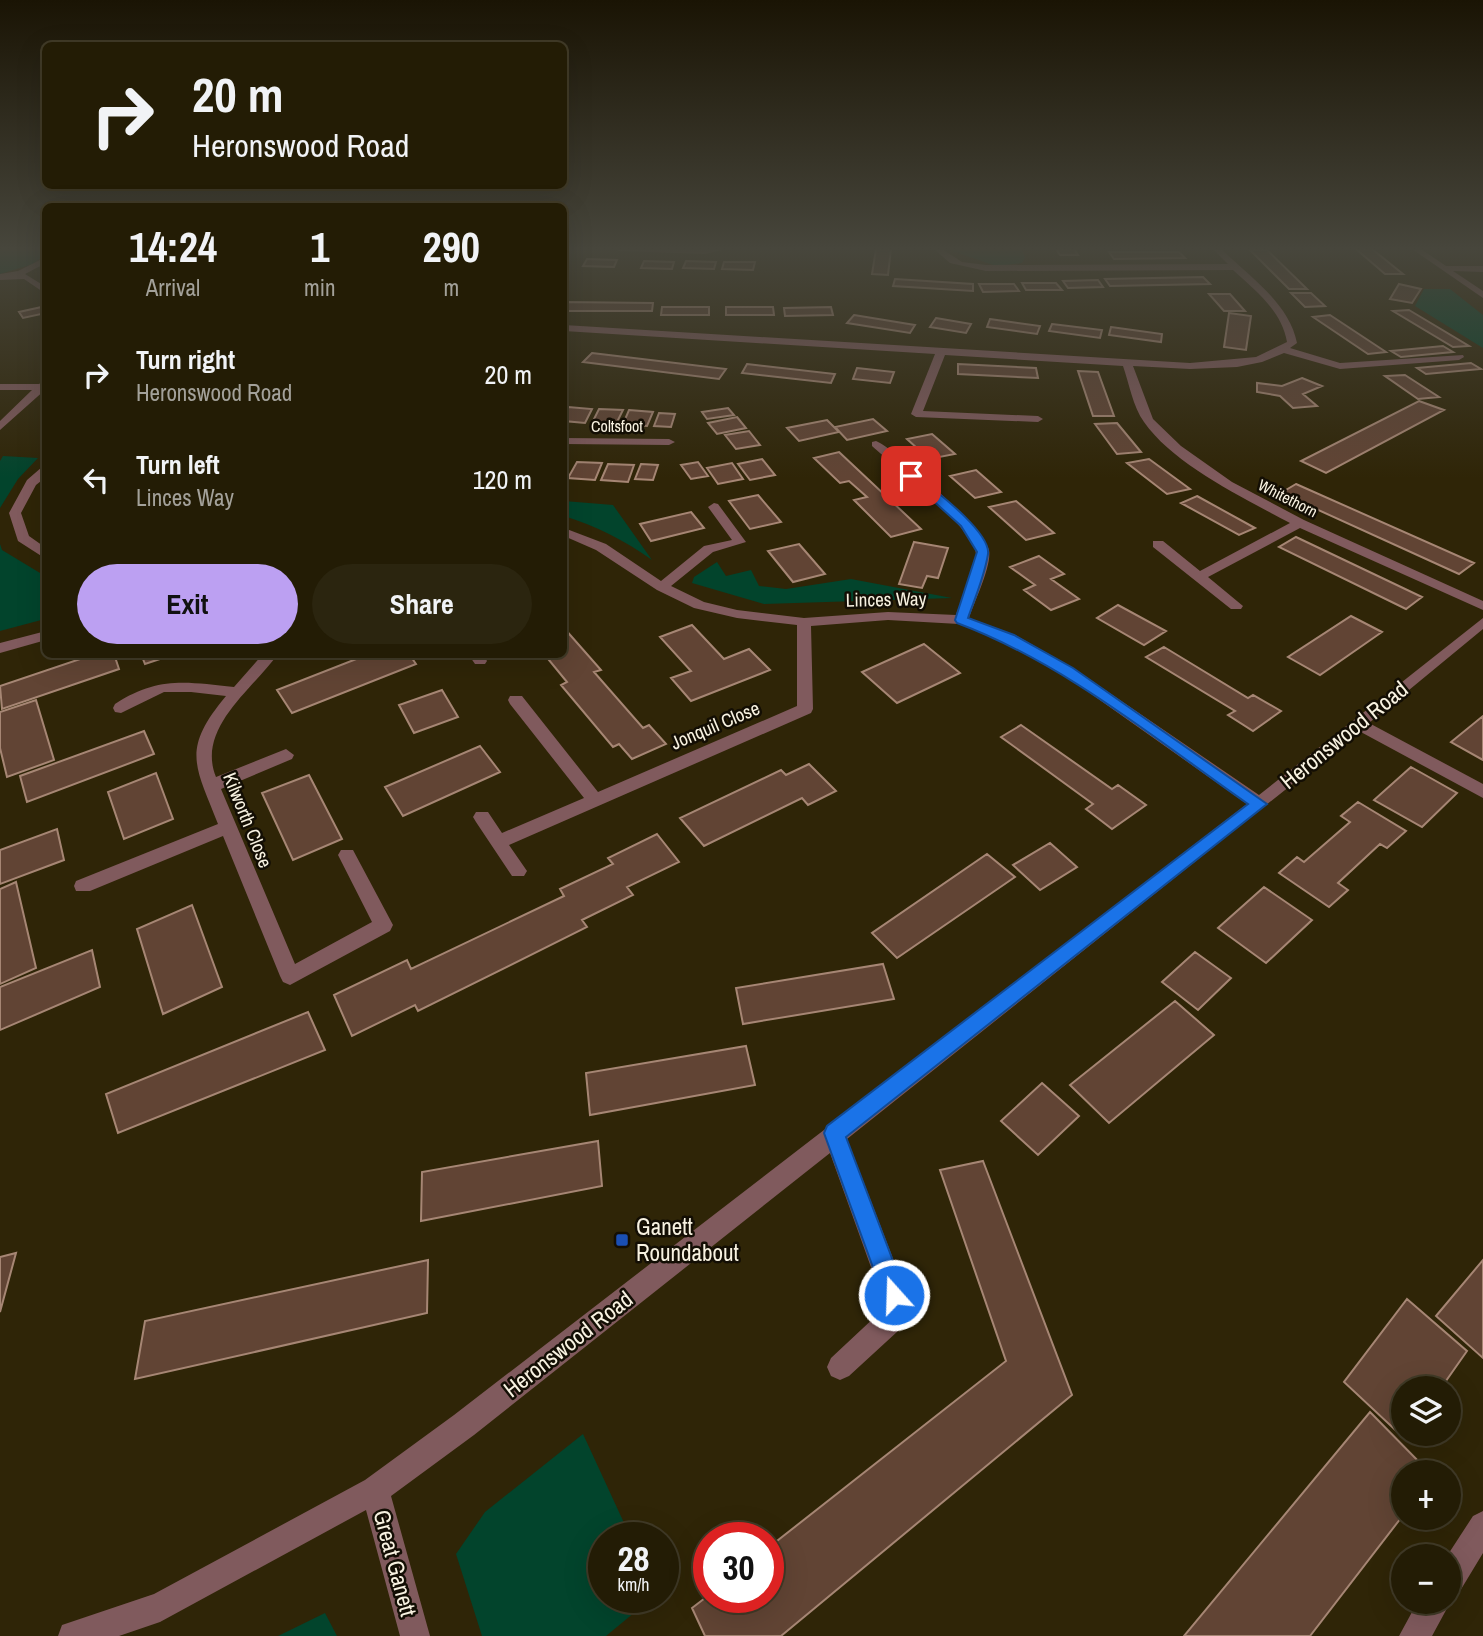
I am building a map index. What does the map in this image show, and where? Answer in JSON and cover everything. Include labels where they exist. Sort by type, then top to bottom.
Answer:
[{"type":"street","points":[[567,328],[1212,366],[1261,359],[1285,350],[1292,343],[1293,331],[1289,325]]},
{"type":"street","points":[[1285,350],[1340,366],[1459,356]]},
{"type":"street","points":[[941,352],[916,414],[1038,419]]},
{"type":"street","name":"Whitethorn","points":[[1127,363],[1148,420],[1177,448],[1228,485],[1300,523],[1483,606]]},
{"type":"street","points":[[0,387],[42,385]]},
{"type":"street","points":[[0,427],[42,386]]},
{"type":"street","name":"Coltsfoot","points":[[567,441],[670,442]]},
{"type":"street","points":[[876,444],[965,524],[978,540],[983,552],[961,620]]},
{"type":"street","points":[[42,473],[31,483],[15,513],[23,538],[42,552]]},
{"type":"street","points":[[662,587],[709,549],[740,542],[713,507]]},
{"type":"street","points":[[1199,578],[1300,523]]},
{"type":"street","name":"Linces Way","points":[[567,533],[601,547],[662,587],[699,605],[737,614],[804,622],[888,616],[961,620],[1010,638],[1068,671],[1259,804]]},
{"type":"street","points":[[1158,544],[1236,606]]},
{"type":"street","name":"Jonquil Close","points":[[498,842],[805,709],[804,622]]},
{"type":"street","name":"Heronswood Road","points":[[73,1636],[160,1607],[374,1490],[464,1425],[834,1133],[1259,804],[1483,622]]},
{"type":"street","points":[[0,648],[42,636]]},
{"type":"street","name":"Kilworth Close","points":[[268,658],[206,737],[205,769],[290,976],[383,925],[348,855]]},
{"type":"street","points":[[121,708],[142,692],[162,685],[239,693]]},
{"type":"street","points":[[516,700],[594,799]]},
{"type":"street","points":[[1358,724],[1483,792]]},
{"type":"street","points":[[211,786],[286,755]]},
{"type":"street","points":[[482,817],[518,871]]},
{"type":"street","points":[[83,886],[228,827]]},
{"type":"street","points":[[834,1133],[894,1295],[889,1322],[840,1367]]},
{"type":"street","name":"Great Ganett","points":[[374,1490],[415,1636]]},
{"type":"street","points":[[1461,1561],[1483,1526]]},
{"type":"street","points":[[1414,1636],[1428,1614]]},
{"type":"green space","points":[[1446,325],[1483,325],[1483,348]]},
{"type":"green space","points":[[3,456],[38,458],[18,479],[0,508],[0,461]]},
{"type":"green space","points":[[567,501],[613,505],[652,560],[610,534],[567,517]]},
{"type":"green space","points":[[0,544],[2,550],[42,574],[42,620],[0,631]]},
{"type":"green space","points":[[717,562],[726,576],[751,570],[759,586],[786,589],[851,579],[952,598],[764,604],[692,583],[694,577]]},
{"type":"green space","points":[[583,1434],[624,1522],[588,1522],[588,1613],[634,1613],[606,1636],[482,1636],[456,1554],[485,1512]]},
{"type":"green space","points":[[325,1613],[337,1636],[278,1636]]},
{"type":"building","points":[[862,325],[915,325],[910,333]]},
{"type":"building","points":[[931,325],[970,325],[966,333]]},
{"type":"building","points":[[988,325],[1040,326],[1037,334]]},
{"type":"building","points":[[1051,325],[1102,330],[1100,338],[1049,331]]},
{"type":"building","points":[[1227,325],[1250,325],[1246,350],[1224,347]]},
{"type":"building","points":[[1325,325],[1346,325],[1386,352],[1368,354]]},
{"type":"building","points":[[1417,325],[1435,325],[1469,346],[1453,347]]},
{"type":"building","points":[[1111,327],[1162,334],[1161,342],[1109,335]]},
{"type":"building","points":[[1443,346],[1453,352],[1401,357],[1391,351]]},
{"type":"building","points":[[592,353],[726,369],[719,379],[583,362]]},
{"type":"building","points":[[1471,363],[1481,369],[1426,374],[1417,368]]},
{"type":"building","points":[[747,364],[835,374],[831,383],[742,373]]},
{"type":"building","points":[[958,364],[1036,368],[1038,378],[958,374]]},
{"type":"building","points":[[857,368],[894,372],[890,383],[853,379]]},
{"type":"building","points":[[1078,371],[1098,372],[1114,416],[1093,416]]},
{"type":"building","points":[[1405,375],[1439,397],[1418,399],[1385,376]]},
{"type":"building","points":[[1302,378],[1322,386],[1303,394],[1317,406],[1293,408],[1280,396],[1257,392],[1257,383],[1282,386]]},
{"type":"building","points":[[1419,401],[1444,410],[1326,473],[1301,461]]},
{"type":"building","points":[[568,407],[592,409],[585,423],[567,421]]},
{"type":"building","points":[[728,408],[734,415],[707,419],[702,412]]},
{"type":"building","points":[[599,409],[623,410],[616,424],[592,423]]},
{"type":"building","points":[[629,410],[653,412],[647,426],[623,424]]},
{"type":"building","points":[[659,413],[675,414],[671,427],[654,426]]},
{"type":"building","points":[[737,417],[746,428],[717,434],[708,423]]},
{"type":"building","points":[[873,419],[887,431],[847,440],[835,427]]},
{"type":"building","points":[[827,420],[839,432],[799,441],[787,428]]},
{"type":"building","points":[[1117,423],[1141,452],[1117,454],[1095,424]]},
{"type":"building","points":[[749,431],[760,445],[736,449],[725,435]]},
{"type":"building","points":[[932,434],[955,454],[929,459],[907,439]]},
{"type":"building","points":[[839,452],[921,529],[891,537],[854,500],[867,497],[849,481],[840,483],[814,458]]},
{"type":"building","points":[[762,459],[775,475],[750,480],[738,464]]},
{"type":"building","points":[[1149,459],[1190,489],[1167,494],[1127,463]]},
{"type":"building","points":[[577,462],[602,463],[595,480],[568,478]]},
{"type":"building","points":[[698,462],[708,476],[691,479],[681,465]]},
{"type":"building","points":[[732,463],[743,479],[718,484],[707,468]]},
{"type":"building","points":[[608,464],[634,465],[628,482],[601,480]]},
{"type":"building","points":[[641,464],[658,465],[653,480],[635,479]]},
{"type":"building","points":[[976,470],[1001,492],[975,498],[950,476]]},
{"type":"building","points":[[1296,484],[1474,563],[1459,574],[1281,493]]},
{"type":"building","points":[[758,495],[781,522],[750,529],[729,501]]},
{"type":"building","points":[[1197,496],[1255,528],[1239,535],[1181,503]]},
{"type":"building","points":[[1016,501],[1054,533],[1026,540],[989,507]]},
{"type":"building","points":[[691,512],[704,528],[651,541],[640,524]]},
{"type":"building","points":[[1296,537],[1422,597],[1406,609],[1279,547]]},
{"type":"building","points":[[914,542],[948,548],[938,578],[927,576],[922,588],[899,584]]},
{"type":"building","points":[[799,544],[825,574],[793,582],[768,551]]},
{"type":"building","points":[[1039,556],[1064,574],[1051,579],[1079,599],[1051,610],[1024,590],[1035,585],[1010,567]]},
{"type":"building","points":[[1118,605],[1166,631],[1144,645],[1097,618]]},
{"type":"building","points":[[1351,616],[1382,632],[1320,675],[1288,657]]},
{"type":"building","points":[[692,625],[724,659],[749,649],[770,670],[691,701],[671,678],[691,671],[660,637]]},
{"type":"building","points":[[567,631],[601,670],[594,672],[643,728],[649,725],[666,744],[632,759],[619,744],[613,747],[561,685],[567,682],[547,658],[567,658]]},
{"type":"building","points":[[924,644],[960,673],[897,703],[862,672]]},
{"type":"building","points":[[1164,647],[1248,698],[1253,695],[1281,711],[1253,731],[1228,715],[1235,711],[1146,657]]},
{"type":"building","points":[[83,658],[115,658],[119,669],[2,709],[0,686]]},
{"type":"building","points":[[143,658],[163,658],[145,664]]},
{"type":"building","points":[[359,658],[412,658],[416,664],[292,713],[277,690]]},
{"type":"building","points":[[442,690],[458,717],[414,733],[399,705]]},
{"type":"building","points":[[36,700],[54,760],[7,777],[0,748],[0,712]]},
{"type":"building","points":[[1483,716],[1483,760],[1451,742]]},
{"type":"building","points":[[1021,725],[1112,789],[1118,785],[1146,805],[1112,829],[1086,809],[1093,804],[1001,737]]},
{"type":"building","points":[[144,731],[154,754],[27,802],[20,776]]},
{"type":"building","points":[[480,746],[500,772],[403,816],[385,787]]},
{"type":"building","points":[[809,764],[836,791],[808,805],[802,798],[704,846],[680,818],[781,770],[786,775]]},
{"type":"building","points":[[1411,767],[1457,793],[1422,827],[1374,800]]},
{"type":"building","points":[[156,773],[173,819],[124,839],[108,792]]},
{"type":"building","points":[[309,775],[342,839],[293,860],[262,793]]},
{"type":"building","points":[[1358,802],[1406,831],[1387,848],[1380,844],[1338,883],[1348,890],[1329,907],[1279,873],[1297,857],[1304,862],[1350,822],[1341,816]]},
{"type":"building","points":[[57,829],[64,860],[0,884],[0,850]]},
{"type":"building","points":[[657,834],[679,862],[627,887],[633,895],[582,920],[587,927],[418,1011],[415,1005],[352,1036],[334,995],[407,960],[411,969],[564,896],[560,889],[613,864],[608,858]]},
{"type":"building","points":[[1050,843],[1077,867],[1040,890],[1013,865]]},
{"type":"building","points":[[987,854],[1015,877],[897,958],[872,933]]},
{"type":"building","points":[[16,882],[36,968],[0,984],[0,889]]},
{"type":"building","points":[[1264,887],[1312,920],[1266,963],[1218,928]]},
{"type":"building","points":[[192,905],[222,987],[163,1014],[137,929]]},
{"type":"building","points":[[92,950],[100,987],[0,1030],[0,987]]},
{"type":"building","points":[[1195,952],[1231,978],[1198,1010],[1162,982]]},
{"type":"building","points":[[883,964],[894,999],[743,1024],[736,988]]},
{"type":"building","points":[[1175,1001],[1214,1035],[1109,1123],[1070,1085]]},
{"type":"building","points":[[308,1012],[325,1050],[118,1133],[106,1094]]},
{"type":"building","points":[[746,1046],[755,1085],[590,1115],[586,1073]]},
{"type":"building","points":[[1042,1083],[1079,1116],[1038,1155],[1001,1121]]},
{"type":"building","points":[[598,1141],[602,1186],[421,1221],[422,1172]]},
{"type":"building","points":[[983,1161],[1072,1395],[781,1636],[705,1636],[694,1613],[784,1613],[784,1535],[1006,1361],[940,1170]]},
{"type":"building","points":[[16,1253],[0,1312],[0,1257]]},
{"type":"building","points":[[428,1260],[427,1313],[135,1379],[145,1321]]},
{"type":"building","points":[[1483,1260],[1483,1358],[1436,1316]]},
{"type":"building","points":[[1407,1299],[1467,1351],[1449,1376],[1391,1376],[1391,1426],[1344,1382]]},
{"type":"building","points":[[1370,1412],[1391,1433],[1391,1446],[1403,1446],[1417,1460],[1391,1460],[1392,1530],[1310,1636],[1184,1636]]},
{"type":"place","name":"Ganett Roundabout","points":[[622,1240]]},
{"type":"route","points":[[894,1295],[834,1133],[1259,804],[1068,671],[1010,638],[961,620],[983,552],[978,540],[965,524],[911,476]]}]
